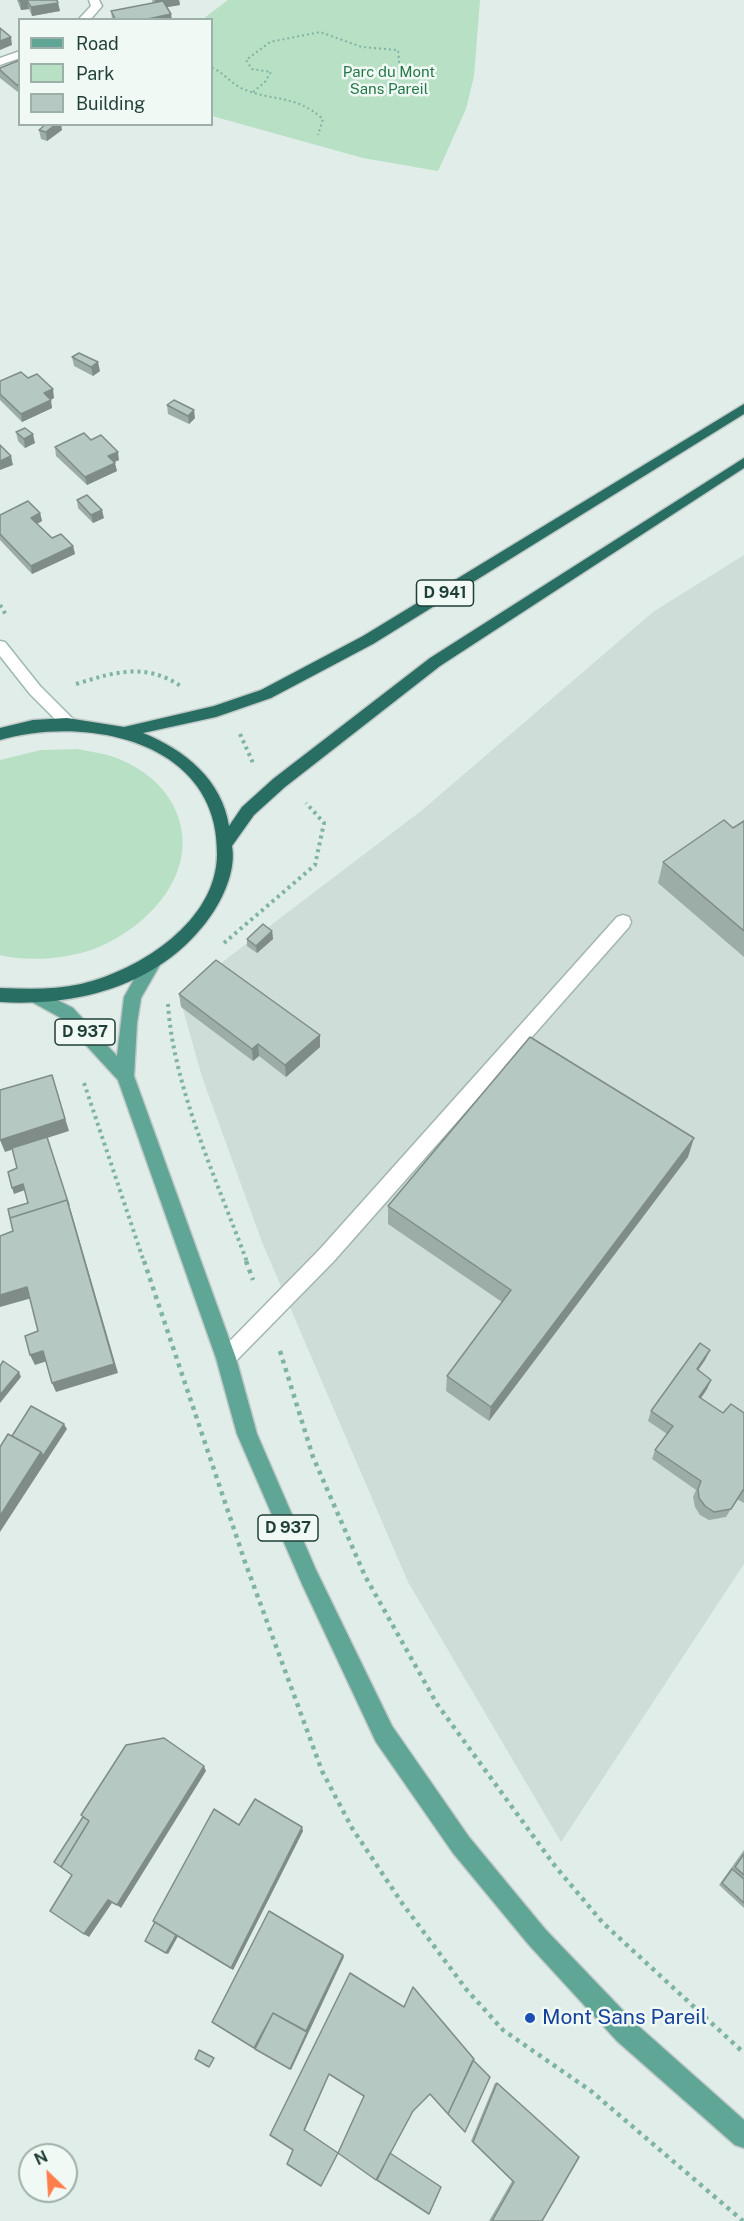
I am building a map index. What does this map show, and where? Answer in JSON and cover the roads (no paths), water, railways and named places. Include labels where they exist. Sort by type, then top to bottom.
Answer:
[{"type":"highway","name":"D 941","points":[[125,732],[216,711],[266,694],[368,640],[744,408]]},
{"type":"highway","name":"D 941","points":[[226,843],[248,811],[279,783],[435,662],[744,462]]},
{"type":"highway","points":[[0,734],[36,726],[69,724],[125,732],[156,745],[189,766],[216,802],[226,843],[224,869],[215,895],[199,920],[178,944],[152,963],[126,978],[68,995],[38,997],[0,995]]},
{"type":"main road","points":[[85,18],[97,6],[94,0]]},
{"type":"main road","points":[[0,62],[18,55]]},
{"type":"main road","points":[[0,646],[40,696],[69,724]]},
{"type":"main road","points":[[226,1358],[327,1255],[623,922]]},
{"type":"main road","name":"D 937","points":[[125,1076],[128,1023],[133,998],[152,963]]},
{"type":"main road","name":"D 937","points":[[38,997],[67,1013],[125,1076],[226,1358],[247,1434],[309,1577],[391,1743],[461,1845],[537,1937],[626,2032],[744,2136]]},
{"type":"place","name":"Mont Sans Pareil","points":[[530,2018]]},
{"type":"park label","name":"Parc du Mont Sans Pareil","points":[[389,80]]}]
